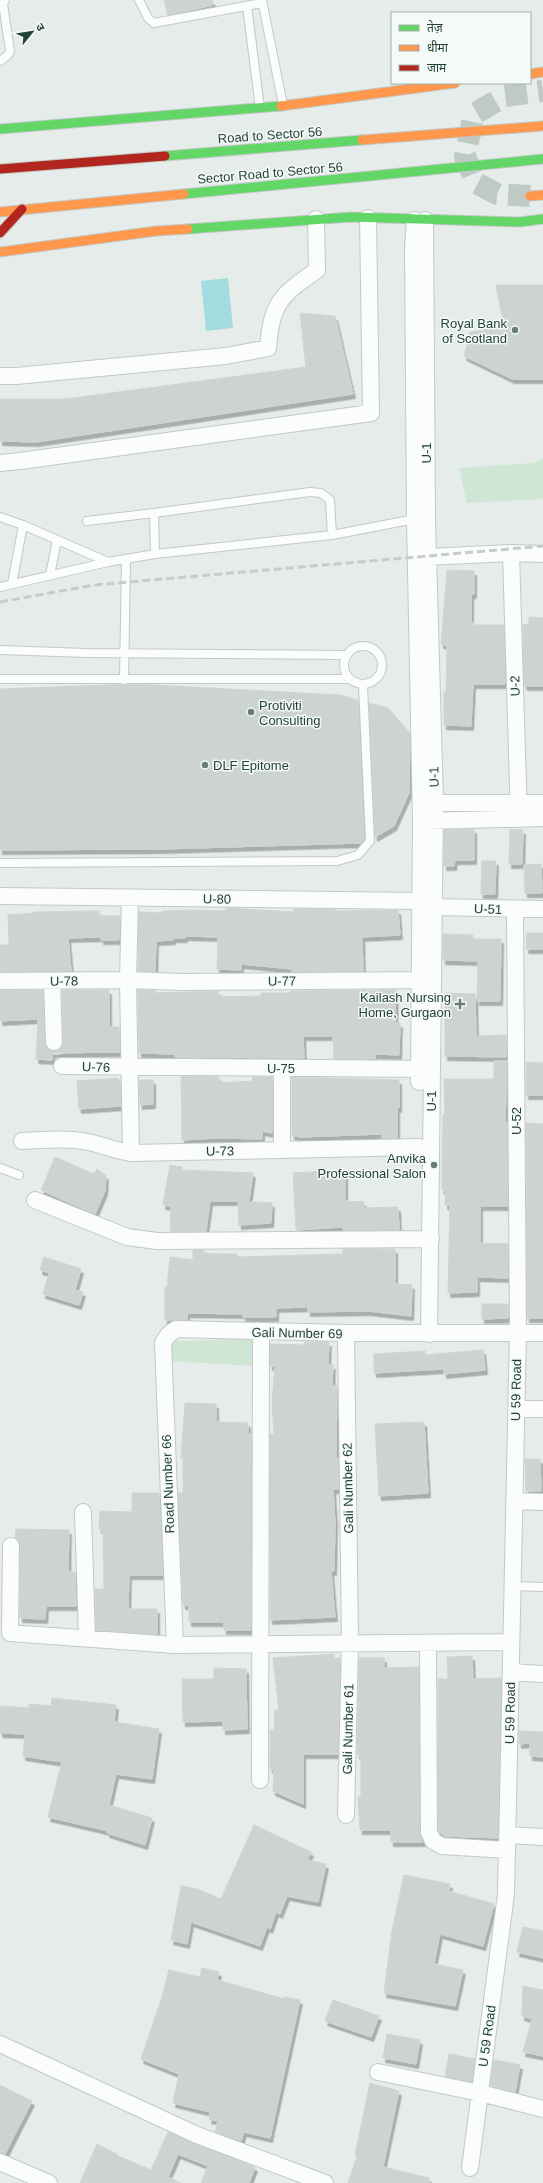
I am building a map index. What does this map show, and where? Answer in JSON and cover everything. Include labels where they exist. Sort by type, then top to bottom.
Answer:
[{"type":"main road","points":[[531,74],[543,72]]},
{"type":"main road","points":[[0,129],[260,109],[448,84]]},
{"type":"main road","name":"Road to Sector 56","points":[[0,169],[543,126]]},
{"type":"main road","name":"Sector Road to Sector 56","points":[[0,212],[543,160]]},
{"type":"main road","points":[[530,196],[543,195]]},
{"type":"main road","points":[[0,233],[22,209]]},
{"type":"main road","points":[[0,252],[156,231],[316,220],[368,218],[520,222],[543,219]]},
{"type":"street","points":[[0,462],[20,462],[371,413],[368,218]]},
{"type":"street","points":[[0,376],[16,376],[226,356],[268,348],[269,331],[277,304],[296,285],[316,270],[316,220]]},
{"type":"street","points":[[420,220],[413,246],[415,519],[427,803],[519,811],[543,818]]},
{"type":"street","name":"U-1","points":[[420,220],[428,557],[428,821],[425,908],[427,985],[425,1069],[426,1239],[424,1334]]},
{"type":"street","points":[[428,557],[511,553],[543,554]]},
{"type":"street","name":"U-2","points":[[511,553],[519,811]]},
{"type":"street","points":[[428,821],[519,811],[543,803]]},
{"type":"street","name":"U-80","points":[[0,896],[130,898],[425,908]]},
{"type":"street","points":[[130,898],[128,980],[131,1153]]},
{"type":"street","name":"U-51","points":[[425,908],[515,910],[543,909]]},
{"type":"street","name":"U-52","points":[[515,910],[518,1332]]},
{"type":"street","name":"U-78","points":[[0,981],[128,980]]},
{"type":"street","name":"U-77","points":[[128,980],[427,985]]},
{"type":"street","points":[[52,981],[54,1042]]},
{"type":"street","name":"U-76","points":[[62,1066],[130,1068]]},
{"type":"street","name":"U-75","points":[[130,1068],[425,1069]]},
{"type":"street","points":[[282,1068],[282,1150]]},
{"type":"street","name":"U-1","points":[[425,1069],[419,1146],[426,1239]]},
{"type":"street","name":"U-73","points":[[22,1141],[65,1140],[89,1142],[113,1150],[131,1153],[419,1146]]},
{"type":"street","points":[[35,1200],[127,1237],[157,1241],[426,1239]]},
{"type":"street","name":"Gali Number 69","points":[[176,1329],[261,1332],[424,1334],[518,1332],[543,1333]]},
{"type":"street","name":"Road Number 66","points":[[175,1645],[163,1343],[176,1329]]},
{"type":"street","points":[[260,1780],[261,1332]]},
{"type":"street","name":"U 59 Road","points":[[470,2168],[506,1894],[518,1332]]},
{"type":"street","name":"Gali Number 62","points":[[346,1333],[350,1644]]},
{"type":"street","points":[[516,1409],[543,1409]]},
{"type":"street","points":[[514,1501],[543,1502]]},
{"type":"street","points":[[83,1512],[87,1638]]},
{"type":"street","points":[[11,1546],[10,1633],[175,1645],[511,1642]]},
{"type":"street","points":[[428,1643],[429,1832],[433,1841],[442,1846],[507,1842],[543,1837]]},
{"type":"street","name":"Gali Number 61","points":[[346,1815],[350,1644]]},
{"type":"street","points":[[511,1672],[543,1674]]},
{"type":"street","points":[[0,2044],[197,2135],[325,2183]]},
{"type":"street","points":[[378,2072],[480,2093],[543,2109]]},
{"type":"street","points":[[0,2162],[49,2183]]},
{"type":"lane","points":[[0,60],[8,56],[10,51],[4,4],[5,0]]},
{"type":"lane","points":[[139,0],[148,18],[154,23],[247,6],[262,1],[284,106]]},
{"type":"lane","points":[[247,6],[260,109]]},
{"type":"lane","points":[[87,521],[310,492],[321,493],[330,500],[332,535]]},
{"type":"lane","points":[[154,513],[155,554]]},
{"type":"lane","points":[[0,517],[23,525],[108,562]]},
{"type":"lane","points":[[0,587],[108,562],[155,554],[332,535],[415,519]]},
{"type":"lane","points":[[12,584],[23,525]]},
{"type":"lane","points":[[50,575],[57,540]]},
{"type":"lane","points":[[124,680],[126,560]]},
{"type":"lane","points":[[0,679],[349,679],[355,683],[363,685],[370,684],[381,673],[381,658],[377,652],[364,646],[356,647],[347,655],[344,665],[349,679]]},
{"type":"lane","points":[[0,650],[124,653],[347,655]]},
{"type":"lane","points":[[0,863],[337,861],[358,855],[370,841],[363,685]]},
{"type":"lane","points":[[0,1168],[19,1174]]},
{"type":"lane","points":[[512,1586],[543,1587]]},
{"type":"green space","points":[[543,458],[543,499],[467,503],[459,468],[534,463]]},
{"type":"green space","points":[[255,1338],[257,1366],[167,1361],[164,1342]]},
{"type":"water","points":[[228,278],[233,328],[206,331],[201,281]]},
{"type":"building","points":[[164,0],[212,0],[213,5],[168,15]]},
{"type":"building","name":"Royal Bank of Scotland","points":[[496,285],[543,285],[543,379],[512,379],[464,356],[470,332],[504,327]]},
{"type":"building","points":[[300,313],[335,316],[353,394],[36,442],[0,441],[0,399],[66,399],[306,367]]},
{"type":"building","points":[[447,570],[474,571],[474,594],[471,594],[471,623],[474,623],[474,625],[504,625],[505,684],[473,684],[471,726],[444,725],[444,692],[446,692],[447,645],[441,644]]},
{"type":"building","points":[[529,617],[543,618],[543,686],[525,686],[524,684],[523,625],[529,624]]},
{"type":"building","name":"DLF Epitome","points":[[134,684],[341,695],[358,700],[364,839],[361,843],[163,849],[0,850],[0,689]]},
{"type":"building","points":[[369,703],[388,708],[410,733],[409,793],[394,826],[375,837]]},
{"type":"building","points":[[474,829],[474,860],[455,860],[454,866],[444,866],[444,830]]},
{"type":"building","points":[[510,829],[523,830],[522,864],[509,864]]},
{"type":"building","points":[[482,861],[496,861],[495,894],[481,894]]},
{"type":"building","points":[[541,864],[542,893],[525,893],[524,865]]},
{"type":"building","points":[[226,908],[294,912],[294,909],[336,909],[336,911],[398,910],[400,935],[362,937],[363,971],[292,972],[292,969],[241,964],[241,970],[217,969],[218,937],[185,936],[185,938],[173,938],[173,940],[156,941],[155,972],[138,971],[139,912],[163,913],[163,911],[193,910],[225,911]]},
{"type":"building","points":[[99,911],[99,916],[120,916],[119,940],[101,940],[101,937],[68,938],[71,971],[0,972],[0,945],[9,945],[8,915],[34,912]]},
{"type":"building","points":[[527,933],[543,933],[543,949],[526,949]]},
{"type":"building","points":[[443,934],[473,935],[472,939],[501,939],[500,1001],[477,1001],[478,961],[443,960]]},
{"type":"building","points":[[0,990],[43,990],[45,1043],[49,1050],[54,1051],[59,1050],[63,1042],[62,990],[109,990],[109,1027],[119,1027],[120,1052],[52,1053],[52,1060],[36,1059],[38,1019],[0,1021]]},
{"type":"building","points":[[138,990],[155,990],[155,993],[218,991],[218,997],[261,996],[261,993],[291,993],[291,991],[396,990],[395,1023],[400,1023],[399,1055],[375,1054],[375,1059],[334,1059],[333,1036],[303,1036],[304,1058],[175,1057],[175,1054],[139,1053]]},
{"type":"building","points":[[445,993],[475,994],[476,1036],[506,1035],[506,1057],[445,1056]]},
{"type":"building","points":[[494,1061],[507,1061],[505,1122],[507,1122],[508,1206],[480,1206],[480,1243],[508,1244],[508,1278],[477,1277],[477,1292],[448,1293],[450,1205],[445,1205],[446,1190],[442,1190],[443,1115],[445,1115],[444,1079],[494,1079]]},
{"type":"building","points":[[526,1062],[543,1063],[543,1095],[526,1095]]},
{"type":"building","points":[[181,1076],[219,1077],[219,1083],[253,1081],[252,1077],[272,1077],[272,1133],[262,1131],[262,1139],[218,1138],[182,1140]]},
{"type":"building","points":[[292,1077],[399,1080],[397,1138],[382,1138],[382,1134],[300,1137],[292,1135]]},
{"type":"building","points":[[118,1078],[120,1081],[121,1106],[79,1109],[77,1081]]},
{"type":"building","points":[[139,1080],[153,1080],[153,1104],[140,1105]]},
{"type":"building","points":[[526,1123],[543,1124],[543,1318],[527,1318]]},
{"type":"building","points":[[55,1157],[94,1174],[97,1169],[106,1176],[105,1191],[95,1214],[41,1190]]},
{"type":"building","points":[[170,1165],[182,1167],[182,1170],[253,1173],[249,1201],[210,1201],[206,1231],[170,1231],[171,1206],[163,1205]]},
{"type":"building","points":[[331,1171],[331,1174],[345,1174],[345,1201],[364,1202],[363,1208],[398,1207],[399,1230],[343,1230],[343,1227],[296,1230],[293,1173]]},
{"type":"building","points":[[238,1203],[272,1203],[271,1223],[239,1225]]},
{"type":"building","points":[[343,1249],[395,1249],[395,1284],[412,1285],[411,1316],[368,1311],[308,1312],[308,1307],[276,1308],[276,1317],[243,1317],[243,1314],[187,1313],[187,1320],[165,1320],[165,1287],[167,1287],[170,1257],[193,1260],[193,1250],[204,1250],[204,1253],[237,1254],[237,1257],[343,1254]]},
{"type":"building","points":[[44,1257],[81,1269],[75,1290],[83,1292],[79,1305],[43,1294],[49,1273],[40,1270]]},
{"type":"building","points":[[482,1304],[508,1304],[508,1318],[482,1319]]},
{"type":"building","points":[[305,1342],[329,1342],[328,1365],[333,1365],[332,1386],[337,1385],[336,1458],[338,1458],[339,1489],[333,1489],[335,1522],[334,1571],[331,1571],[335,1617],[270,1620],[270,1434],[274,1434],[272,1402],[275,1366],[270,1366],[270,1344],[304,1345]]},
{"type":"building","points":[[483,1350],[485,1370],[444,1374],[444,1369],[374,1373],[374,1354],[425,1351],[425,1355]]},
{"type":"building","points":[[185,1403],[216,1404],[216,1422],[248,1423],[248,1434],[251,1434],[251,1630],[224,1630],[224,1622],[189,1622],[189,1605],[183,1605],[178,1493],[183,1493],[183,1458],[181,1458]]},
{"type":"building","points":[[424,1422],[428,1493],[379,1496],[375,1424]]},
{"type":"building","points":[[525,1459],[540,1459],[541,1491],[526,1491]]},
{"type":"building","points":[[132,1493],[159,1493],[163,1575],[129,1575],[128,1609],[157,1609],[157,1634],[96,1630],[95,1589],[104,1589],[103,1529],[99,1529],[100,1511],[132,1512]]},
{"type":"building","points":[[16,1529],[69,1530],[68,1572],[75,1572],[76,1606],[46,1606],[45,1619],[20,1618],[20,1546],[15,1538]]},
{"type":"building","points":[[334,1654],[334,1658],[340,1658],[338,1754],[303,1754],[303,1804],[273,1791],[274,1769],[270,1769],[270,1730],[274,1730],[275,1710],[279,1710],[273,1658]]},
{"type":"building","points":[[472,1656],[473,1679],[501,1678],[498,1838],[444,1836],[438,1830],[438,1679],[448,1679],[447,1657]]},
{"type":"building","points":[[359,1658],[384,1658],[384,1668],[419,1667],[420,1832],[423,1842],[391,1842],[391,1830],[360,1830],[358,1797],[361,1797],[361,1758],[357,1754]]},
{"type":"building","points":[[214,1668],[246,1669],[247,1729],[223,1730],[223,1721],[183,1722],[182,1679],[214,1679]]},
{"type":"building","points":[[52,1698],[116,1705],[114,1722],[159,1729],[152,1779],[116,1774],[109,1805],[152,1818],[145,1845],[107,1833],[108,1831],[48,1817],[62,1762],[23,1756],[25,1734],[0,1733],[0,1706],[29,1708],[29,1704],[51,1706]]},
{"type":"building","points":[[519,1731],[543,1732],[543,1757],[530,1756],[530,1743],[519,1744]]},
{"type":"building","points":[[254,1825],[311,1852],[307,1860],[326,1864],[318,1902],[287,1896],[280,1914],[276,1912],[270,1929],[267,1927],[260,1946],[191,1922],[187,1944],[171,1940],[181,1886],[197,1889],[221,1899]]},
{"type":"building","points":[[404,1875],[450,1884],[449,1891],[494,1904],[483,1946],[440,1934],[434,1964],[463,1970],[455,2006],[384,1993],[392,1931]]},
{"type":"building","points":[[523,1927],[543,1931],[543,1958],[517,1952]]},
{"type":"building","points":[[202,1968],[219,1972],[217,1980],[284,1999],[285,1997],[300,2000],[270,2138],[244,2132],[241,2141],[215,2132],[218,2121],[209,2119],[210,2112],[173,2103],[179,2074],[141,2059],[162,1997],[169,1970],[200,1977]]},
{"type":"building","points":[[523,1986],[543,1990],[543,2056],[523,2052],[532,2019],[522,2016]]},
{"type":"building","points":[[333,2000],[379,2016],[371,2037],[325,2021]]},
{"type":"building","points":[[387,2034],[420,2040],[416,2064],[383,2058]]},
{"type":"building","points":[[449,2054],[475,2059],[472,2082],[445,2076]]},
{"type":"building","points":[[494,2060],[520,2065],[515,2092],[490,2086]]},
{"type":"building","points":[[370,2083],[399,2091],[383,2167],[429,2178],[429,2183],[348,2183],[357,2156],[355,2155]]},
{"type":"building","points":[[0,2085],[32,2101],[5,2154],[0,2153]]},
{"type":"building","points":[[168,2132],[255,2167],[249,2183],[201,2183],[208,2166],[178,2154],[168,2177],[181,2183],[80,2183],[97,2144],[117,2154],[116,2155],[151,2170]]},
{"type":"tunnel","points":[[530,196],[497,194],[476,183],[465,156],[474,114],[505,96],[543,91]]},
{"type":"railway","points":[[0,602],[94,585],[543,546]]},
{"type":"traffic: fast","points":[[0,129],[281,106]]},
{"type":"traffic: fast","points":[[165,156],[362,140]]},
{"type":"traffic: fast","points":[[184,194],[543,159]]},
{"type":"traffic: fast","points":[[188,229],[351,217],[520,222],[543,219]]},
{"type":"traffic: slow","points":[[531,74],[543,72]]},
{"type":"traffic: slow","points":[[281,106],[447,84]]},
{"type":"traffic: slow","points":[[362,140],[543,126]]},
{"type":"traffic: slow","points":[[0,212],[184,194]]},
{"type":"traffic: slow","points":[[530,196],[543,195]]},
{"type":"traffic: slow","points":[[0,252],[156,231],[188,229]]},
{"type":"traffic: jam","points":[[0,169],[165,156]]},
{"type":"traffic: jam","points":[[0,233],[22,209]]},
{"type":"place","name":"Royal Bank of Scotland","points":[[515,330]]},
{"type":"place","name":"Protiviti Consulting","points":[[251,712]]},
{"type":"place","name":"DLF Epitome","points":[[205,765]]},
{"type":"place","name":"Kailash Nursing Home, Gurgaon","points":[[460,1004]]},
{"type":"place","name":"Anvika Professional Salon","points":[[434,1165]]}]
